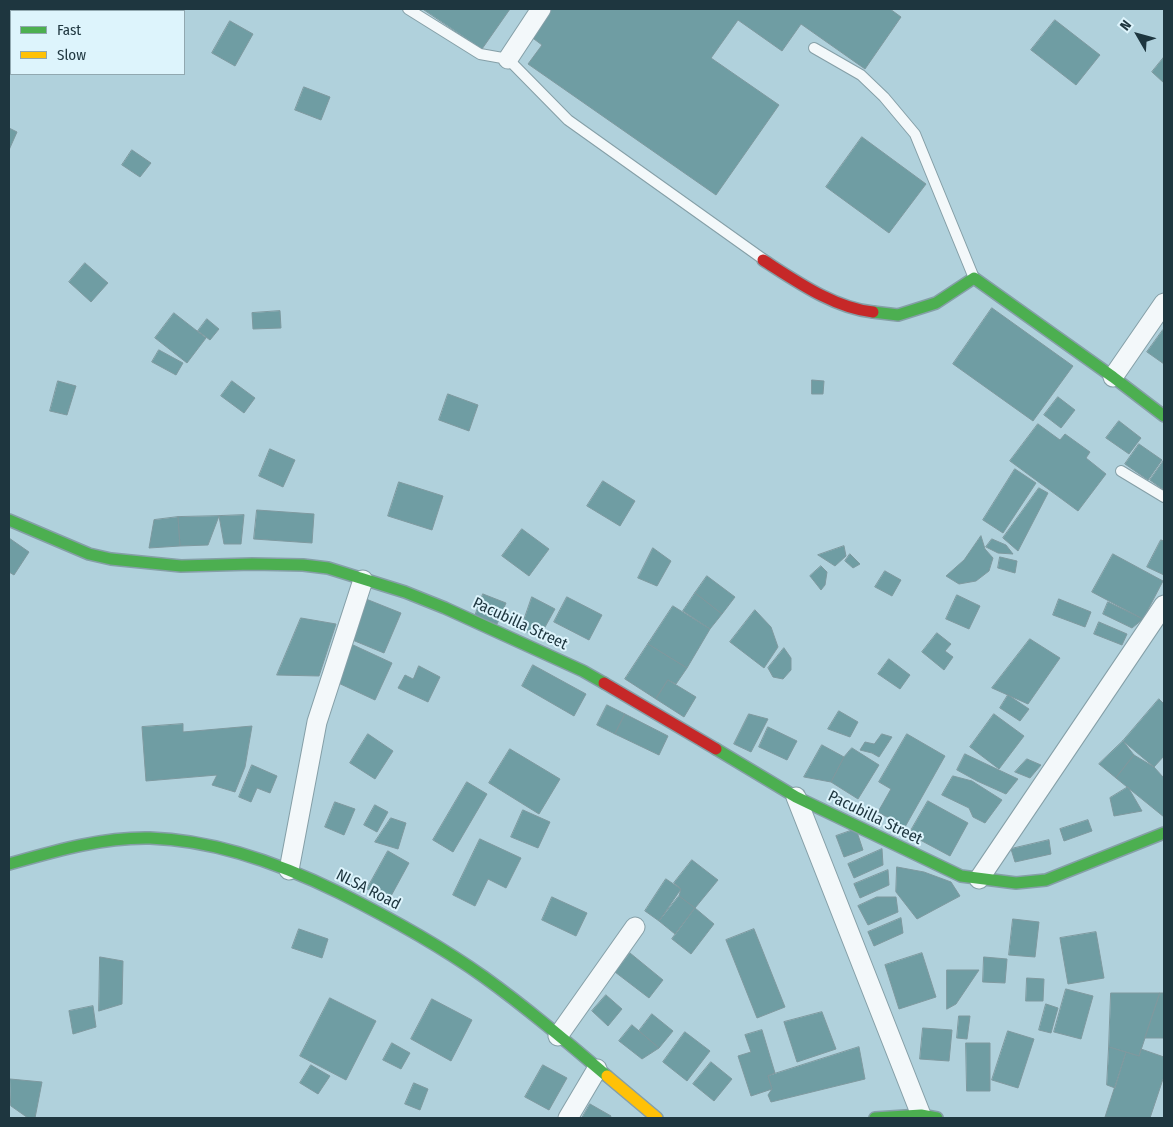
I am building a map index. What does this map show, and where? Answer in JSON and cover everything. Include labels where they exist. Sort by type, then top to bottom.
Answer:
[{"type":"street","points":[[508,59],[541,9]]},
{"type":"street","points":[[763,260],[808,290],[851,308],[859,311],[898,316],[936,303],[974,278],[1113,377],[1164,416]]},
{"type":"street","points":[[1113,377],[1164,304]]},
{"type":"street","name":"Pacubilla Street","points":[[9,520],[90,554],[111,559],[181,566],[303,565],[328,568],[404,592],[445,608],[583,671],[634,699],[796,797],[926,861],[961,876],[1016,883],[1046,880],[1164,833]]},
{"type":"street","points":[[289,870],[318,722],[363,580]]},
{"type":"street","points":[[979,879],[1164,605]]},
{"type":"street","points":[[796,797],[929,1117],[876,1118]]},
{"type":"street","name":"NLSA Road","points":[[9,864],[84,845],[112,840],[148,838],[184,841],[225,849],[289,870],[348,896],[447,953],[494,984],[657,1118]]},
{"type":"street","points":[[558,1036],[635,926]]},
{"type":"street","points":[[568,1118],[597,1068]]},
{"type":"lane","points":[[408,9],[480,54],[508,59],[568,120],[763,260]]},
{"type":"lane","points":[[814,48],[861,75],[884,97],[915,134],[974,278]]},
{"type":"lane","points":[[1121,472],[1164,497]]},
{"type":"building","points":[[423,9],[510,9],[482,49]]},
{"type":"building","points":[[549,9],[890,9],[901,17],[865,69],[801,24],[782,51],[738,20],[711,58],[779,105],[716,195],[528,64],[542,45],[530,36]]},
{"type":"building","points":[[1055,20],[1100,55],[1076,85],[1031,50]]},
{"type":"building","points":[[230,21],[253,34],[235,66],[212,53]]},
{"type":"building","points":[[1164,57],[1164,83],[1152,72]]},
{"type":"building","points":[[304,87],[330,97],[321,120],[295,110]]},
{"type":"building","points":[[9,128],[17,132],[9,150]]},
{"type":"building","points":[[862,137],[926,184],[889,233],[826,187]]},
{"type":"building","points":[[132,150],[151,163],[140,177],[122,165]]},
{"type":"building","points":[[85,263],[108,283],[91,302],[69,282]]},
{"type":"building","points":[[992,308],[1073,366],[1033,421],[953,364]]},
{"type":"building","points":[[280,311],[281,328],[253,329],[252,313]]},
{"type":"building","points":[[174,313],[206,338],[187,363],[155,338]]},
{"type":"building","points":[[207,319],[219,329],[210,340],[198,331]]},
{"type":"building","points":[[1164,331],[1164,364],[1147,352]]},
{"type":"building","points":[[159,350],[183,363],[176,375],[152,362]]},
{"type":"building","points":[[812,380],[824,381],[823,394],[812,394]]},
{"type":"building","points":[[58,381],[76,386],[67,415],[50,411]]},
{"type":"building","points":[[232,381],[255,398],[244,413],[221,396]]},
{"type":"building","points":[[448,394],[478,405],[469,431],[439,420]]},
{"type":"building","points":[[1058,397],[1075,410],[1061,428],[1044,415]]},
{"type":"building","points":[[1119,421],[1141,438],[1129,454],[1106,438]]},
{"type":"building","points":[[1038,424],[1060,440],[1065,434],[1090,452],[1086,458],[1106,474],[1078,511],[1010,461]]},
{"type":"building","points":[[1139,444],[1162,460],[1148,480],[1125,464]]},
{"type":"building","points":[[270,449],[295,460],[283,487],[259,476]]},
{"type":"building","points":[[1164,460],[1164,490],[1150,480]]},
{"type":"building","points":[[1015,469],[1036,483],[1003,533],[983,520]]},
{"type":"building","points":[[603,481],[635,501],[620,526],[587,506]]},
{"type":"building","points":[[399,482],[443,496],[432,530],[388,516]]},
{"type":"building","points":[[1039,488],[1048,493],[1018,551],[1003,538]]},
{"type":"building","points":[[257,510],[314,514],[312,543],[254,539]]},
{"type":"building","points":[[244,515],[241,544],[224,544],[219,516]]},
{"type":"building","points":[[219,516],[208,545],[180,546],[178,517]]},
{"type":"building","points":[[178,517],[180,546],[149,548],[154,520]]},
{"type":"building","points":[[522,529],[549,549],[529,576],[502,556]]},
{"type":"building","points":[[981,536],[985,549],[993,558],[989,571],[976,581],[959,584],[946,576],[964,560]]},
{"type":"building","points":[[9,538],[29,552],[14,575],[9,572]]},
{"type":"building","points":[[992,539],[1006,545],[1013,554],[998,553],[986,547]]},
{"type":"building","points":[[1161,540],[1164,541],[1164,575],[1147,567]]},
{"type":"building","points":[[844,546],[846,556],[835,566],[818,555]]},
{"type":"building","points":[[653,548],[671,561],[657,586],[638,578]]},
{"type":"building","points":[[850,554],[860,564],[853,568],[845,561]]},
{"type":"building","points":[[1113,554],[1163,581],[1143,619],[1092,592]]},
{"type":"building","points":[[1000,557],[1017,561],[1015,573],[998,568]]},
{"type":"building","points":[[821,566],[827,572],[825,585],[821,590],[810,576]]},
{"type":"building","points":[[885,571],[901,580],[892,596],[875,587]]},
{"type":"building","points":[[707,576],[735,597],[722,614],[695,593]]},
{"type":"building","points":[[695,593],[722,614],[710,629],[683,611]]},
{"type":"building","points":[[483,594],[506,603],[497,624],[475,616]]},
{"type":"building","points":[[957,595],[980,606],[969,629],[946,619]]},
{"type":"building","points":[[532,597],[555,609],[539,638],[521,629]]},
{"type":"building","points":[[567,597],[602,615],[589,640],[554,622]]},
{"type":"building","points":[[366,599],[401,613],[384,653],[350,639]]},
{"type":"building","points":[[1059,599],[1091,612],[1085,627],[1053,615]]},
{"type":"building","points":[[1108,602],[1143,619],[1132,628],[1103,614]]},
{"type":"building","points":[[673,606],[710,629],[687,668],[648,644]]},
{"type":"building","points":[[755,610],[771,627],[778,647],[764,668],[730,642]]},
{"type":"building","points":[[301,618],[336,624],[319,676],[277,675]]},
{"type":"building","points":[[1099,622],[1127,634],[1122,645],[1094,634]]},
{"type":"building","points":[[937,633],[951,644],[945,651],[953,657],[944,670],[922,652]]},
{"type":"building","points":[[1030,639],[1060,658],[1028,704],[992,688]]},
{"type":"building","points":[[351,644],[392,663],[375,700],[334,681]]},
{"type":"building","points":[[648,644],[687,668],[676,684],[668,680],[656,699],[625,679]]},
{"type":"building","points":[[784,648],[791,658],[791,670],[783,679],[773,677],[768,668]]},
{"type":"building","points":[[889,659],[910,675],[900,689],[878,674]]},
{"type":"building","points":[[533,665],[586,694],[574,716],[522,686]]},
{"type":"building","points":[[419,666],[440,677],[428,702],[398,688],[405,675],[413,679]]},
{"type":"building","points":[[668,680],[696,697],[684,717],[656,699]]},
{"type":"building","points":[[1008,695],[1029,709],[1020,721],[1000,708]]},
{"type":"building","points":[[1159,699],[1164,704],[1164,756],[1154,767],[1123,741]]},
{"type":"building","points":[[607,705],[625,714],[615,734],[597,725]]},
{"type":"building","points":[[839,711],[858,722],[850,737],[828,729]]},
{"type":"building","points":[[625,714],[668,736],[659,755],[615,734]]},
{"type":"building","points":[[749,714],[768,719],[751,752],[734,744]]},
{"type":"building","points":[[994,714],[1024,736],[999,769],[970,747]]},
{"type":"building","points":[[183,724],[183,732],[252,726],[245,767],[235,792],[212,785],[217,775],[146,781],[142,727]]},
{"type":"building","points":[[768,727],[797,741],[787,760],[759,747]]},
{"type":"building","points":[[368,734],[393,751],[375,779],[350,763]]},
{"type":"building","points":[[882,734],[892,737],[879,757],[860,750],[865,742],[874,744]]},
{"type":"building","points":[[907,734],[945,756],[905,827],[878,812],[891,789],[879,782]]},
{"type":"building","points":[[1123,741],[1134,755],[1116,778],[1099,764]]},
{"type":"building","points":[[822,745],[844,757],[831,782],[804,777]]},
{"type":"building","points":[[852,748],[879,765],[858,799],[831,782],[844,757]]},
{"type":"building","points":[[510,749],[560,779],[539,814],[489,783]]},
{"type":"building","points":[[965,754],[1018,779],[1006,794],[977,781],[957,770]]},
{"type":"building","points":[[1134,755],[1154,767],[1163,777],[1164,775],[1164,817],[1116,778]]},
{"type":"building","points":[[1027,759],[1041,765],[1030,778],[1015,772]]},
{"type":"building","points":[[252,765],[277,776],[270,793],[257,788],[251,802],[239,797]]},
{"type":"building","points":[[953,776],[972,781],[1002,800],[985,823],[973,817],[969,808],[942,795]]},
{"type":"building","points":[[467,782],[487,794],[453,852],[433,840]]},
{"type":"building","points":[[1128,787],[1142,811],[1114,816],[1110,798]]},
{"type":"building","points":[[928,801],[968,823],[950,856],[909,834]]},
{"type":"building","points":[[335,802],[355,809],[344,835],[325,827]]},
{"type":"building","points":[[375,805],[388,812],[377,832],[364,825]]},
{"type":"building","points":[[523,810],[550,822],[538,848],[511,837]]},
{"type":"building","points":[[391,818],[406,823],[398,849],[375,842]]},
{"type":"building","points":[[1088,820],[1092,831],[1064,841],[1060,829]]},
{"type":"building","points":[[856,829],[863,850],[844,857],[836,836]]},
{"type":"building","points":[[480,839],[521,858],[506,888],[488,879],[475,906],[453,895]]},
{"type":"building","points":[[1049,840],[1051,854],[1015,862],[1011,849]]},
{"type":"building","points":[[882,849],[883,865],[854,878],[848,864]]},
{"type":"building","points":[[388,851],[409,863],[391,896],[367,889]]},
{"type":"building","points":[[692,860],[718,880],[695,908],[679,896],[681,889],[674,883]]},
{"type":"building","points":[[897,867],[924,872],[951,882],[960,896],[917,919],[896,892]]},
{"type":"building","points":[[888,870],[889,885],[860,898],[854,884]]},
{"type":"building","points":[[666,879],[681,889],[659,921],[645,911]]},
{"type":"building","points":[[679,896],[695,908],[675,934],[659,921]]},
{"type":"building","points":[[552,897],[587,913],[576,936],[542,920]]},
{"type":"building","points":[[877,897],[896,897],[898,912],[868,925],[858,906]]},
{"type":"building","points":[[695,908],[714,924],[691,954],[672,939]]},
{"type":"building","points":[[901,918],[903,933],[874,946],[868,932]]},
{"type":"building","points":[[1013,919],[1039,922],[1035,957],[1009,955]]},
{"type":"building","points":[[299,929],[328,939],[322,958],[292,948]]},
{"type":"building","points":[[754,929],[785,1007],[757,1018],[726,940]]},
{"type":"building","points":[[1096,932],[1104,978],[1068,984],[1060,938]]},
{"type":"building","points":[[630,953],[663,980],[649,998],[615,972]]},
{"type":"building","points":[[922,953],[936,997],[899,1009],[885,965]]},
{"type":"building","points":[[100,957],[123,961],[122,1004],[99,1011]]},
{"type":"building","points":[[984,957],[1007,959],[1005,983],[983,982]]},
{"type":"building","points":[[947,970],[979,970],[956,1004],[947,1009]]},
{"type":"building","points":[[1027,978],[1044,979],[1043,1001],[1026,1001]]},
{"type":"building","points":[[1066,989],[1093,996],[1081,1039],[1054,1032]]},
{"type":"building","points":[[1111,993],[1160,993],[1139,1056],[1109,1047]]},
{"type":"building","points":[[1160,993],[1164,993],[1164,1038],[1145,1038]]},
{"type":"building","points":[[606,995],[622,1009],[608,1026],[592,1011]]},
{"type":"building","points":[[330,998],[376,1021],[346,1080],[300,1056]]},
{"type":"building","points":[[432,999],[472,1020],[451,1061],[411,1039]]},
{"type":"building","points":[[1046,1004],[1058,1008],[1051,1033],[1039,1030]]},
{"type":"building","points":[[93,1006],[96,1027],[73,1034],[69,1011]]},
{"type":"building","points":[[822,1012],[836,1049],[797,1062],[784,1022]]},
{"type":"building","points":[[652,1014],[673,1031],[659,1048],[639,1031]]},
{"type":"building","points":[[959,1016],[970,1016],[967,1039],[957,1038]]},
{"type":"building","points":[[632,1025],[659,1048],[642,1059],[619,1041]]},
{"type":"building","points":[[923,1028],[952,1030],[949,1061],[920,1059]]},
{"type":"building","points":[[762,1030],[775,1073],[768,1076],[772,1089],[751,1096],[738,1056],[751,1052],[745,1035]]},
{"type":"building","points":[[1008,1031],[1034,1039],[1018,1088],[992,1080]]},
{"type":"building","points":[[685,1032],[710,1051],[687,1081],[663,1062]]},
{"type":"building","points":[[392,1043],[410,1053],[401,1069],[383,1060]]},
{"type":"building","points":[[966,1043],[990,1043],[990,1091],[967,1091]]},
{"type":"building","points":[[859,1047],[865,1079],[771,1102],[768,1095],[772,1089],[768,1076]]},
{"type":"building","points":[[1109,1047],[1126,1052],[1115,1088],[1107,1085]]},
{"type":"building","points":[[1141,1049],[1164,1057],[1164,1076],[1150,1118],[1105,1117],[1126,1052],[1139,1056]]},
{"type":"building","points":[[711,1062],[732,1079],[714,1101],[693,1084]]},
{"type":"building","points":[[311,1065],[330,1076],[318,1094],[300,1083]]},
{"type":"building","points":[[543,1065],[567,1078],[549,1110],[525,1097]]},
{"type":"building","points":[[10,1079],[42,1082],[35,1118],[28,1118],[11,1106]]},
{"type":"building","points":[[414,1083],[428,1089],[420,1110],[405,1104]]},
{"type":"building","points":[[590,1104],[611,1116],[610,1118],[582,1118]]},
{"type":"traffic: fast","points":[[873,312],[898,315],[936,303],[974,278],[1113,377],[1164,416]]},
{"type":"traffic: fast","points":[[9,520],[89,554],[111,559],[181,566],[252,564],[303,565],[328,568],[405,592],[445,608],[583,671],[604,683]]},
{"type":"traffic: fast","points":[[716,749],[796,797],[961,876],[1016,883],[1046,880],[1164,833]]},
{"type":"traffic: fast","points":[[9,864],[96,842],[132,838],[199,843],[248,855],[271,863],[318,882],[359,902],[450,954],[516,1001],[607,1076]]},
{"type":"traffic: fast","points":[[875,1118],[921,1115],[937,1118]]},
{"type":"traffic: slow","points":[[607,1076],[657,1118]]},
{"type":"traffic: jam","points":[[763,260],[802,285],[830,299],[844,305],[873,312]]},
{"type":"traffic: jam","points":[[604,683],[716,749]]}]
